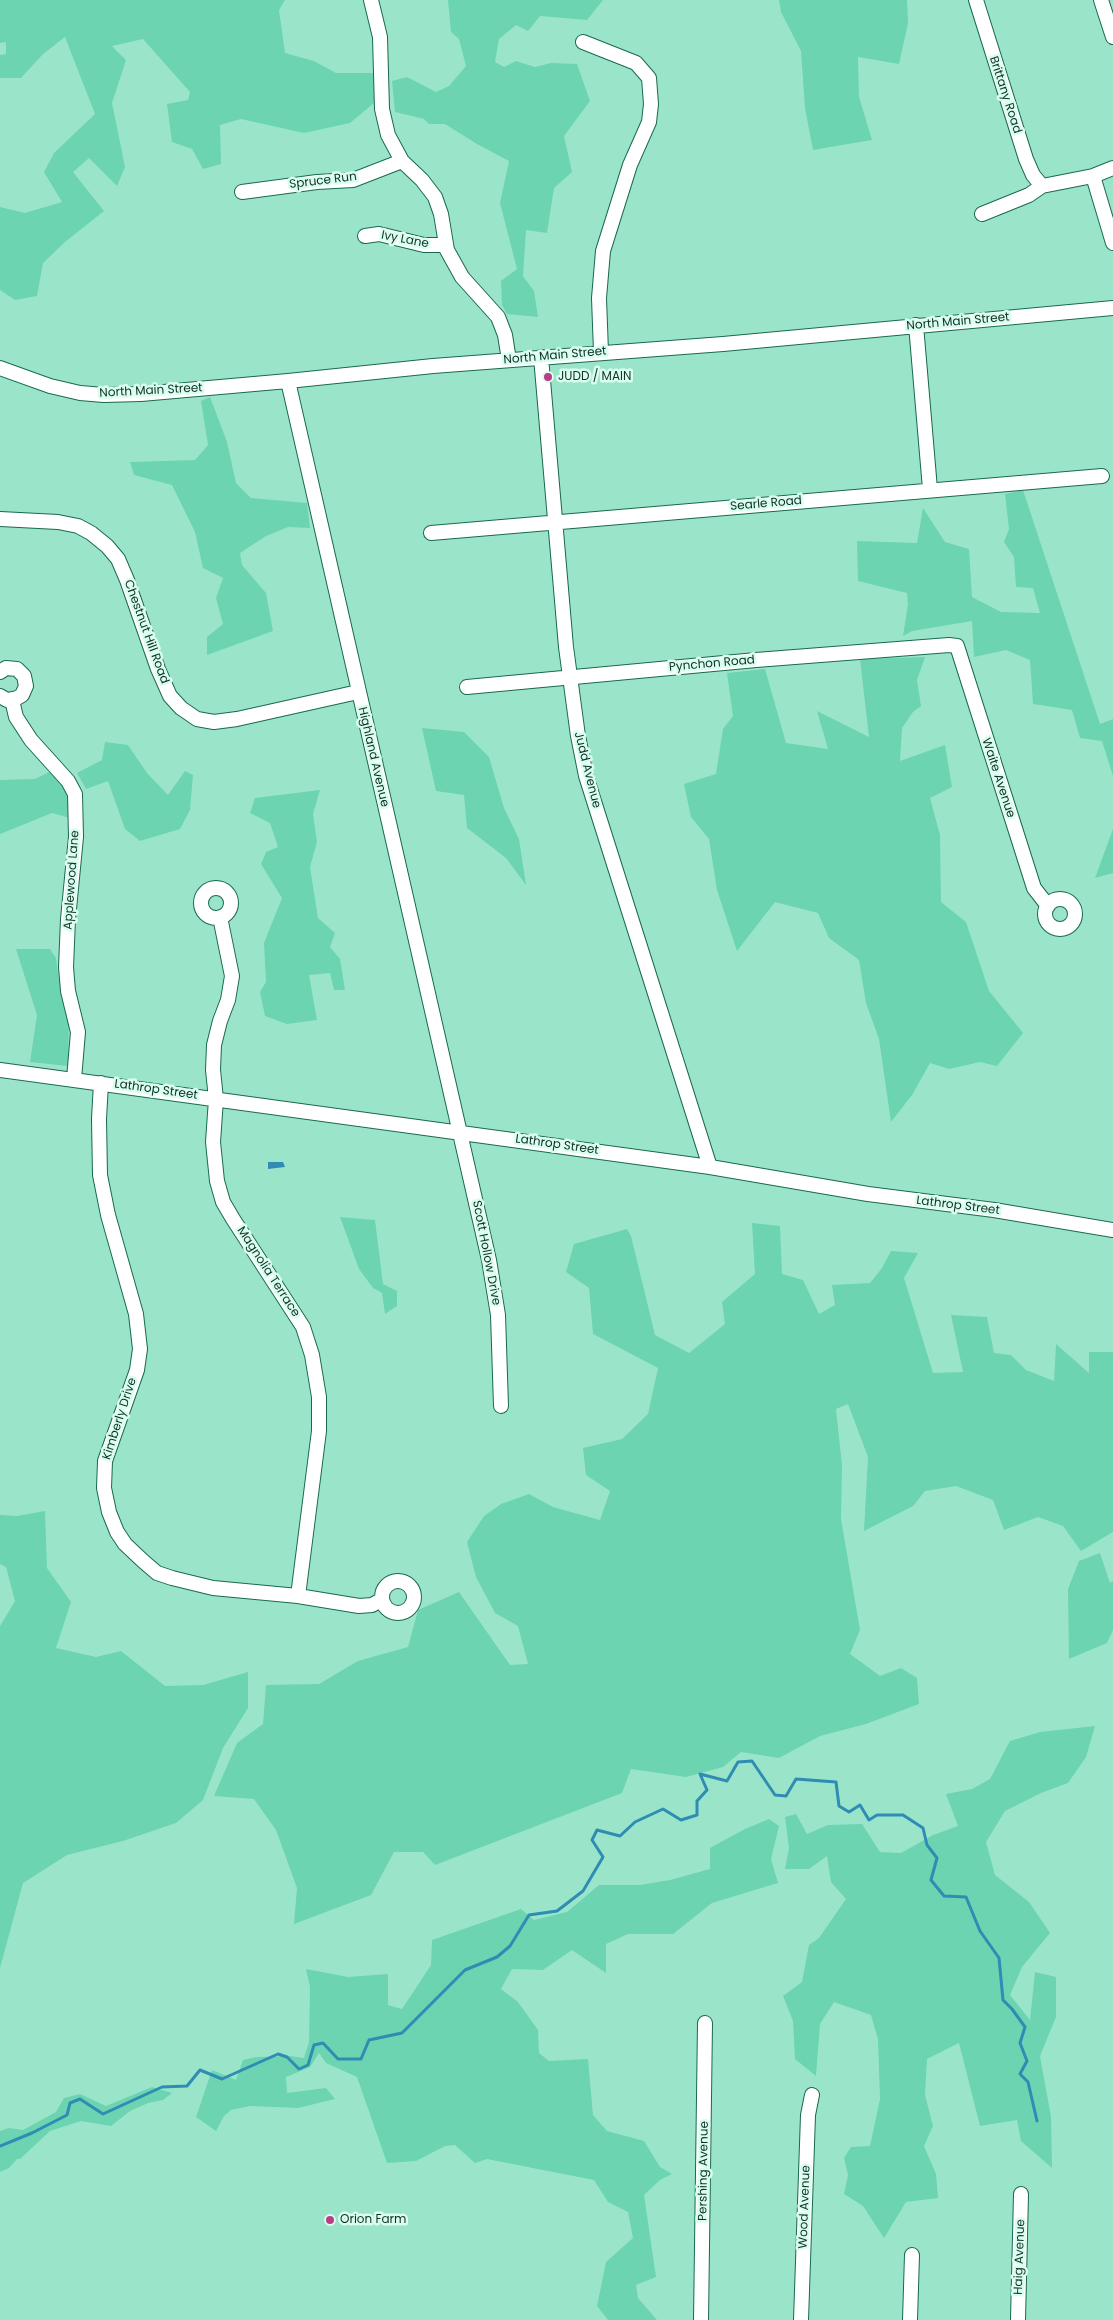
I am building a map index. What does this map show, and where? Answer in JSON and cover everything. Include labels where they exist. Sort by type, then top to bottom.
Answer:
[{"type":"street","points":[[371,0],[380,36],[384,120],[392,145],[402,161],[422,180],[435,197],[441,214],[445,245],[462,277],[498,317],[505,335],[509,360]]},
{"type":"street","name":"Brittany Road","points":[[976,0],[1026,159],[1033,174],[1042,186]]},
{"type":"street","points":[[1101,0],[1113,37]]},
{"type":"street","points":[[583,42],[636,63],[649,78],[651,104],[649,122],[630,165],[603,251],[599,298],[601,352]]},
{"type":"street","name":"Spruce Run","points":[[242,192],[317,182],[353,180],[402,161]]},
{"type":"street","points":[[982,214],[1029,195],[1042,186],[1093,176],[1113,168]]},
{"type":"street","points":[[1093,176],[1113,243]]},
{"type":"street","name":"Ivy Lane","points":[[365,236],[379,234],[424,245],[445,245]]},
{"type":"street","name":"North Main Street","points":[[0,368],[50,386],[80,393],[104,395],[288,382],[433,366],[723,344],[1113,308]]},
{"type":"street","points":[[916,325],[930,489]]},
{"type":"street","name":"Judd Avenue","points":[[542,357],[569,678],[586,776],[710,1167]]},
{"type":"street","name":"Highland Avenue","points":[[288,382],[460,1132]]},
{"type":"street","name":"Searle Road","points":[[431,533],[930,489],[1062,481],[1102,476]]},
{"type":"street","name":"Chestnut Hill Road","points":[[0,519],[58,522],[78,526],[91,533],[107,546],[118,559],[127,580],[158,669],[170,696],[181,708],[197,719],[214,722],[237,719],[358,692]]},
{"type":"street","name":"Pynchon Road","points":[[467,687],[756,660],[949,645],[957,646]]},
{"type":"street","name":"Waite Avenue","points":[[957,646],[1034,888],[1048,906]]},
{"type":"street","name":"Applewood Lane","points":[[0,672],[11,668],[21,672],[24,676],[26,681],[25,691],[22,695],[6,698],[31,740],[68,781],[75,794],[76,837],[68,919],[66,967],[68,991],[78,1032],[74,1079]]},
{"type":"street","name":"Magnolia Terrace","points":[[220,917],[232,976],[228,1000],[214,1045],[213,1070],[216,1098],[213,1142],[214,1164],[223,1202],[303,1328],[315,1372],[319,1397],[319,1431],[298,1596]]},
{"type":"street","name":"Lathrop Street","points":[[0,1070],[710,1167],[868,1194],[994,1210],[1113,1230]]},
{"type":"street","name":"Kimberly Drive","points":[[101,1083],[99,1119],[100,1175],[108,1215],[136,1314],[140,1349],[137,1370],[105,1461],[104,1488],[109,1512],[125,1544],[157,1573],[212,1588],[298,1596],[359,1606],[372,1605],[381,1600]]},
{"type":"street","name":"Scott Hollow Drive","points":[[460,1132],[495,1289],[498,1315],[501,1406]]},
{"type":"street","name":"Pershing Avenue","points":[[701,2320],[705,2023]]},
{"type":"street","name":"Wood Avenue","points":[[801,2320],[808,2115],[812,2095]]},
{"type":"street","name":"Haig Avenue","points":[[1018,2320],[1021,2194]]},
{"type":"street","points":[[910,2320],[912,2255]]},
{"type":"green space","points":[[0,0],[285,0],[279,10],[285,53],[314,61],[336,73],[375,73],[374,103],[350,123],[304,133],[241,119],[220,125],[221,164],[203,169],[192,149],[172,142],[167,104],[188,100],[190,92],[143,39],[112,46],[126,60],[112,103],[125,167],[117,186],[89,158],[73,172],[104,211],[65,242],[43,263],[37,296],[15,300],[0,290],[0,207],[25,213],[62,202],[44,172],[54,153],[95,114],[65,37],[43,54],[21,78],[0,78],[0,55],[6,54],[6,42],[0,43]]},
{"type":"green space","points":[[448,0],[603,0],[587,20],[540,16],[528,31],[516,25],[499,39],[495,62],[504,67],[516,61],[535,67],[551,63],[577,64],[590,101],[564,136],[572,172],[554,188],[547,233],[526,230],[523,276],[534,291],[538,317],[507,314],[502,305],[501,281],[517,269],[500,203],[509,161],[445,124],[429,124],[424,119],[395,112],[392,81],[407,77],[436,92],[449,86],[466,66],[459,39],[451,32]]},
{"type":"green space","points":[[779,0],[907,0],[908,23],[899,64],[858,57],[859,97],[872,140],[813,150],[805,108],[801,51],[781,12]]},
{"type":"green space","points":[[210,397],[227,442],[236,483],[251,498],[307,503],[310,528],[288,527],[266,536],[240,553],[242,565],[266,593],[273,631],[207,655],[207,637],[223,624],[216,598],[223,578],[203,568],[195,532],[172,485],[134,475],[130,462],[195,460],[208,445],[201,401]]},
{"type":"green space","points":[[1023,490],[1100,724],[1113,719],[1113,776],[1102,741],[1080,738],[1072,710],[1033,704],[1030,660],[1006,650],[974,657],[972,621],[912,631],[903,636],[908,604],[907,593],[858,581],[857,541],[917,543],[923,508],[945,542],[969,549],[972,597],[1001,612],[1040,613],[1033,588],[1016,587],[1014,557],[1004,542],[1009,529],[1005,494]]},
{"type":"green space","points":[[925,657],[917,680],[921,706],[913,712],[902,728],[900,761],[945,745],[952,787],[930,798],[940,835],[941,902],[966,922],[989,991],[1023,1033],[997,1066],[980,1062],[949,1069],[930,1063],[912,1095],[891,1122],[879,1039],[866,1003],[859,960],[829,938],[818,913],[775,902],[737,951],[717,890],[709,839],[691,817],[684,784],[716,774],[723,729],[733,716],[727,673],[765,669],[786,743],[828,749],[817,711],[869,737],[860,659]]},
{"type":"green space","points":[[422,728],[464,732],[489,757],[504,808],[519,839],[526,885],[506,858],[467,828],[464,795],[436,791]]},
{"type":"green space","points":[[105,742],[128,745],[147,773],[168,795],[185,771],[193,775],[190,810],[180,829],[140,841],[125,829],[108,781],[86,789],[77,773],[102,760]]},
{"type":"green space","points":[[51,771],[68,791],[70,818],[52,813],[0,834],[0,780],[35,779]]},
{"type":"green space","points":[[320,790],[313,814],[317,842],[310,867],[318,918],[335,933],[330,947],[340,959],[345,990],[334,990],[330,973],[309,975],[317,1020],[287,1024],[265,1016],[260,992],[266,982],[264,943],[282,898],[261,864],[266,852],[278,847],[270,823],[250,813],[255,798]]},
{"type":"green space","points":[[1113,829],[1113,873],[1095,878]]},
{"type":"green space","points":[[16,949],[50,949],[56,958],[61,996],[69,1018],[68,1066],[30,1062],[37,1015]]},
{"type":"green space","points":[[340,1217],[375,1220],[383,1284],[397,1291],[397,1306],[385,1314],[382,1293],[373,1288],[359,1269]]},
{"type":"green space","points":[[752,1223],[780,1226],[782,1274],[803,1280],[819,1314],[835,1305],[832,1285],[870,1283],[882,1268],[891,1251],[918,1253],[904,1278],[933,1373],[963,1372],[951,1315],[987,1317],[994,1353],[1011,1355],[1026,1370],[1054,1381],[1056,1344],[1089,1373],[1089,1352],[1113,1352],[1113,1532],[1081,1551],[1063,1526],[1038,1517],[1004,1530],[993,1500],[956,1486],[925,1491],[913,1506],[864,1531],[868,1457],[848,1404],[836,1409],[842,1465],[841,1519],[860,1630],[850,1654],[880,1676],[901,1668],[917,1678],[919,1704],[866,1724],[820,1736],[779,1758],[741,1752],[723,1767],[686,1777],[631,1769],[622,1793],[435,1865],[423,1852],[394,1852],[371,1895],[294,1924],[297,1888],[276,1830],[254,1799],[214,1796],[237,1743],[263,1724],[266,1685],[319,1684],[358,1661],[408,1647],[418,1610],[459,1592],[510,1665],[528,1664],[518,1626],[495,1613],[476,1577],[467,1542],[484,1516],[501,1504],[529,1494],[553,1507],[600,1520],[610,1491],[586,1475],[583,1448],[622,1439],[648,1414],[658,1368],[593,1334],[589,1288],[566,1272],[574,1244],[627,1229],[631,1236],[655,1335],[689,1353],[725,1324],[722,1302],[755,1274]]},
{"type":"green space","points":[[45,1511],[47,1568],[71,1602],[56,1648],[96,1657],[121,1651],[165,1686],[203,1685],[248,1672],[248,1708],[223,1748],[203,1800],[176,1823],[123,1841],[67,1855],[23,1883],[0,1968],[0,1626],[15,1601],[6,1567],[0,1564],[0,1515],[17,1516]]},
{"type":"green space","points":[[1100,1553],[1110,1583],[1113,1581],[1113,1630],[1107,1643],[1069,1659],[1068,1589],[1079,1561]]},
{"type":"green space","points":[[1095,1726],[1086,1757],[1068,1783],[1041,1793],[1005,1811],[986,1842],[995,1875],[1029,1902],[1050,1933],[1022,1967],[1010,1995],[1030,2020],[1035,1972],[1056,1977],[1056,2017],[1040,2056],[1051,2117],[1052,2168],[1021,2141],[1017,2120],[980,2126],[959,2043],[927,2059],[925,2095],[933,2126],[924,2146],[936,2174],[938,2198],[906,2202],[884,2238],[863,2206],[844,2194],[848,2175],[844,2158],[851,2147],[870,2146],[880,2099],[878,2039],[871,2015],[834,2002],[820,2024],[816,2076],[795,2059],[793,2021],[783,1996],[802,1982],[809,1945],[819,1938],[846,1899],[831,1882],[827,1856],[809,1869],[785,1869],[789,1848],[785,1817],[796,1814],[807,1834],[828,1825],[862,1824],[880,1852],[901,1853],[933,1835],[958,1826],[946,1794],[972,1789],[990,1779],[1010,1741],[1040,1732]]},
{"type":"green space","points":[[769,1819],[779,1826],[771,1859],[778,1883],[712,1903],[673,1934],[628,1934],[606,1944],[606,1973],[572,1950],[543,1970],[512,1969],[501,1989],[518,2002],[538,2030],[539,2053],[549,2061],[588,2059],[593,2115],[607,2131],[644,2141],[660,2167],[672,2174],[660,2180],[644,2195],[656,2277],[636,2285],[638,2298],[657,2320],[608,2320],[597,2306],[606,2262],[633,2238],[628,2212],[608,2202],[594,2180],[487,2159],[475,2163],[455,2145],[445,2146],[416,2161],[387,2163],[357,2077],[326,2063],[319,2053],[310,2067],[286,2077],[287,2093],[326,2088],[335,2099],[298,2108],[250,2106],[231,2110],[224,2116],[216,2131],[196,2117],[212,2070],[236,2080],[243,2060],[256,2057],[290,2056],[304,2058],[309,2042],[310,1987],[306,1969],[348,1977],[388,1974],[388,2005],[402,2009],[431,1965],[432,1940],[521,1909],[534,1920],[567,1912],[599,1885],[640,1885],[670,1880],[710,1869],[710,1848],[745,1829]]},
{"type":"green space","points":[[152,2087],[172,2093],[163,2100],[148,2103],[130,2111],[111,2126],[81,2121],[50,2131],[20,2159],[17,2159],[9,2168],[0,2172],[0,2131],[9,2128],[23,2130],[56,2112],[64,2098],[80,2094],[106,2106]]},
{"type":"water","points":[[268,1162],[283,1162],[285,1167],[268,1169]]},
{"type":"waterway","points":[[0,2146],[32,2133],[67,2115],[70,2103],[80,2099],[103,2114],[162,2087],[187,2086],[200,2070],[222,2079],[278,2054],[287,2057],[299,2069],[308,2065],[314,2045],[323,2043],[338,2059],[361,2059],[369,2040],[402,2033],[465,1970],[497,1957],[510,1946],[529,1915],[557,1911],[583,1891],[603,1857],[592,1840],[597,1830],[620,1836],[635,1822],[663,1809],[681,1820],[697,1815],[697,1801],[707,1790],[700,1774],[727,1781],[738,1762],[752,1761],[775,1795],[786,1796],[796,1779],[836,1782],[839,1806],[849,1812],[860,1805],[869,1820],[877,1815],[903,1815],[923,1828],[927,1845],[937,1858],[931,1880],[944,1896],[966,1897],[980,1931],[999,1958],[1003,2000],[1025,2027],[1020,2043],[1027,2061],[1020,2074],[1028,2082],[1037,2121]]},
{"type":"place","name":"JUDD / MAIN","points":[[548,377]]},
{"type":"place","name":"Orion Farm","points":[[330,2220]]}]
